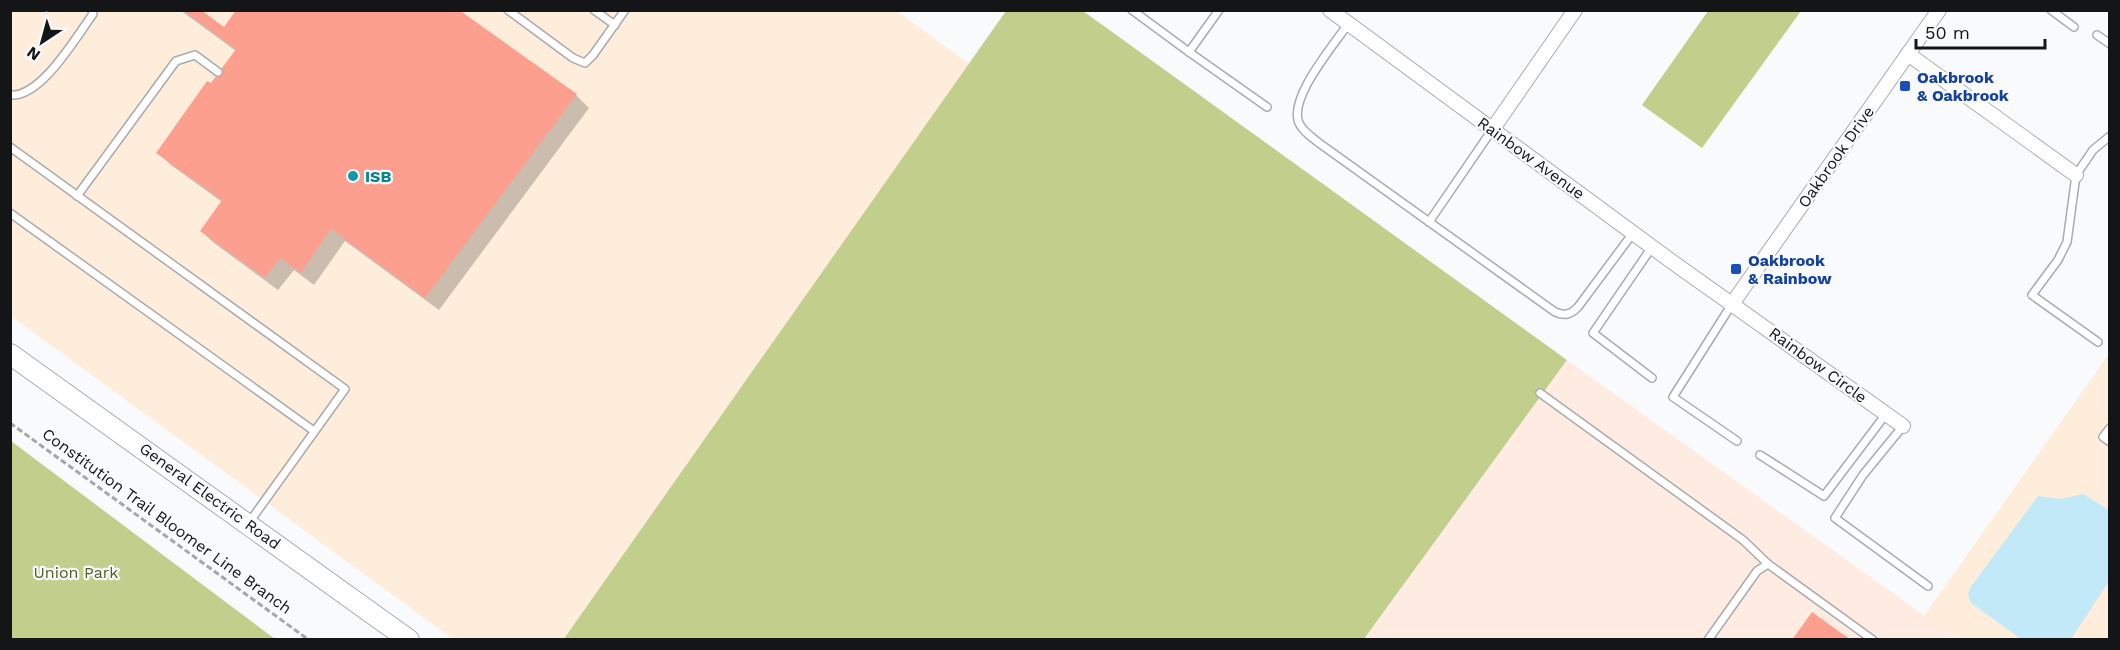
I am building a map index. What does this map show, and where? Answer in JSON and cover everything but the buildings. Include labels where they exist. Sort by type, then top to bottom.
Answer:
[{"type":"main road","name":"General Electric Road","points":[[10,354],[409,639]]},
{"type":"street","name":"Rainbow Avenue","points":[[1330,10],[1732,304]]},
{"type":"street","points":[[1492,130],[1575,10]]},
{"type":"street","name":"Oakbrook Drive","points":[[1732,304],[1939,10]]},
{"type":"street","points":[[1908,54],[2076,175]]},
{"type":"street","name":"Rainbow Circle","points":[[1732,304],[1903,426]]},
{"type":"lane","points":[[10,95],[17,96],[31,91],[44,80],[93,14],[92,10]]},
{"type":"lane","points":[[508,10],[573,58],[585,63],[625,10]]},
{"type":"lane","points":[[594,10],[615,25]]},
{"type":"lane","points":[[1132,10],[1267,107]]},
{"type":"lane","points":[[1189,52],[1219,10]]},
{"type":"lane","points":[[2051,10],[2074,27]]},
{"type":"lane","points":[[1348,24],[1303,91],[1296,113],[1299,124],[1319,143],[1561,315],[1568,315],[1578,307],[1633,233]]},
{"type":"lane","points":[[2097,35],[2109,44]]},
{"type":"lane","points":[[77,196],[176,61],[195,55],[218,72]]},
{"type":"lane","points":[[1429,222],[1492,130]]},
{"type":"lane","points":[[2097,342],[2032,295],[2058,260],[2067,242],[2076,175],[2093,150],[2109,136]]},
{"type":"lane","points":[[10,147],[345,389],[248,524]]},
{"type":"lane","points":[[10,213],[314,431]]},
{"type":"lane","points":[[1652,247],[1593,333],[1652,378]]},
{"type":"lane","points":[[1732,304],[1673,397],[1737,441]]},
{"type":"lane","points":[[1540,393],[1743,540],[1768,564],[1873,639]]},
{"type":"lane","points":[[1760,455],[1824,496],[1886,414]]},
{"type":"lane","points":[[1903,426],[1863,475],[1835,518],[1928,586]]},
{"type":"lane","points":[[2109,428],[2103,437],[2109,442]]},
{"type":"lane","points":[[1708,639],[1757,571],[1768,564]]},
{"type":"path","name":"Constitution Trail Bloomer Line Branch","points":[[10,423],[309,639]]},
{"type":"shaded area","points":[[11,11],[897,11],[969,64],[563,639],[453,639],[11,316]]},
{"type":"shaded area","points":[[2109,354],[2109,639],[1957,639],[1924,616]]},
{"type":"shaded area","points":[[1567,360],[1957,639],[1364,640]]},
{"type":"green space","points":[[1006,11],[1083,11],[1567,360],[1364,639],[563,640]]},
{"type":"green space","points":[[1708,11],[1801,11],[1702,148],[1642,105]]},
{"type":"green space","name":"Union Park","points":[[11,441],[275,639],[11,639]]},
{"type":"water","points":[[2083,494],[2109,510],[2109,581],[2071,639],[2021,639],[1971,603],[1968,595],[1970,588],[2038,496],[2061,499]]},
{"type":"place","name":"Oakbrook & Oakbrook","points":[[1905,86]]},
{"type":"place","name":"ISB","points":[[353,176]]},
{"type":"place","name":"Oakbrook & Rainbow","points":[[1736,269]]}]
